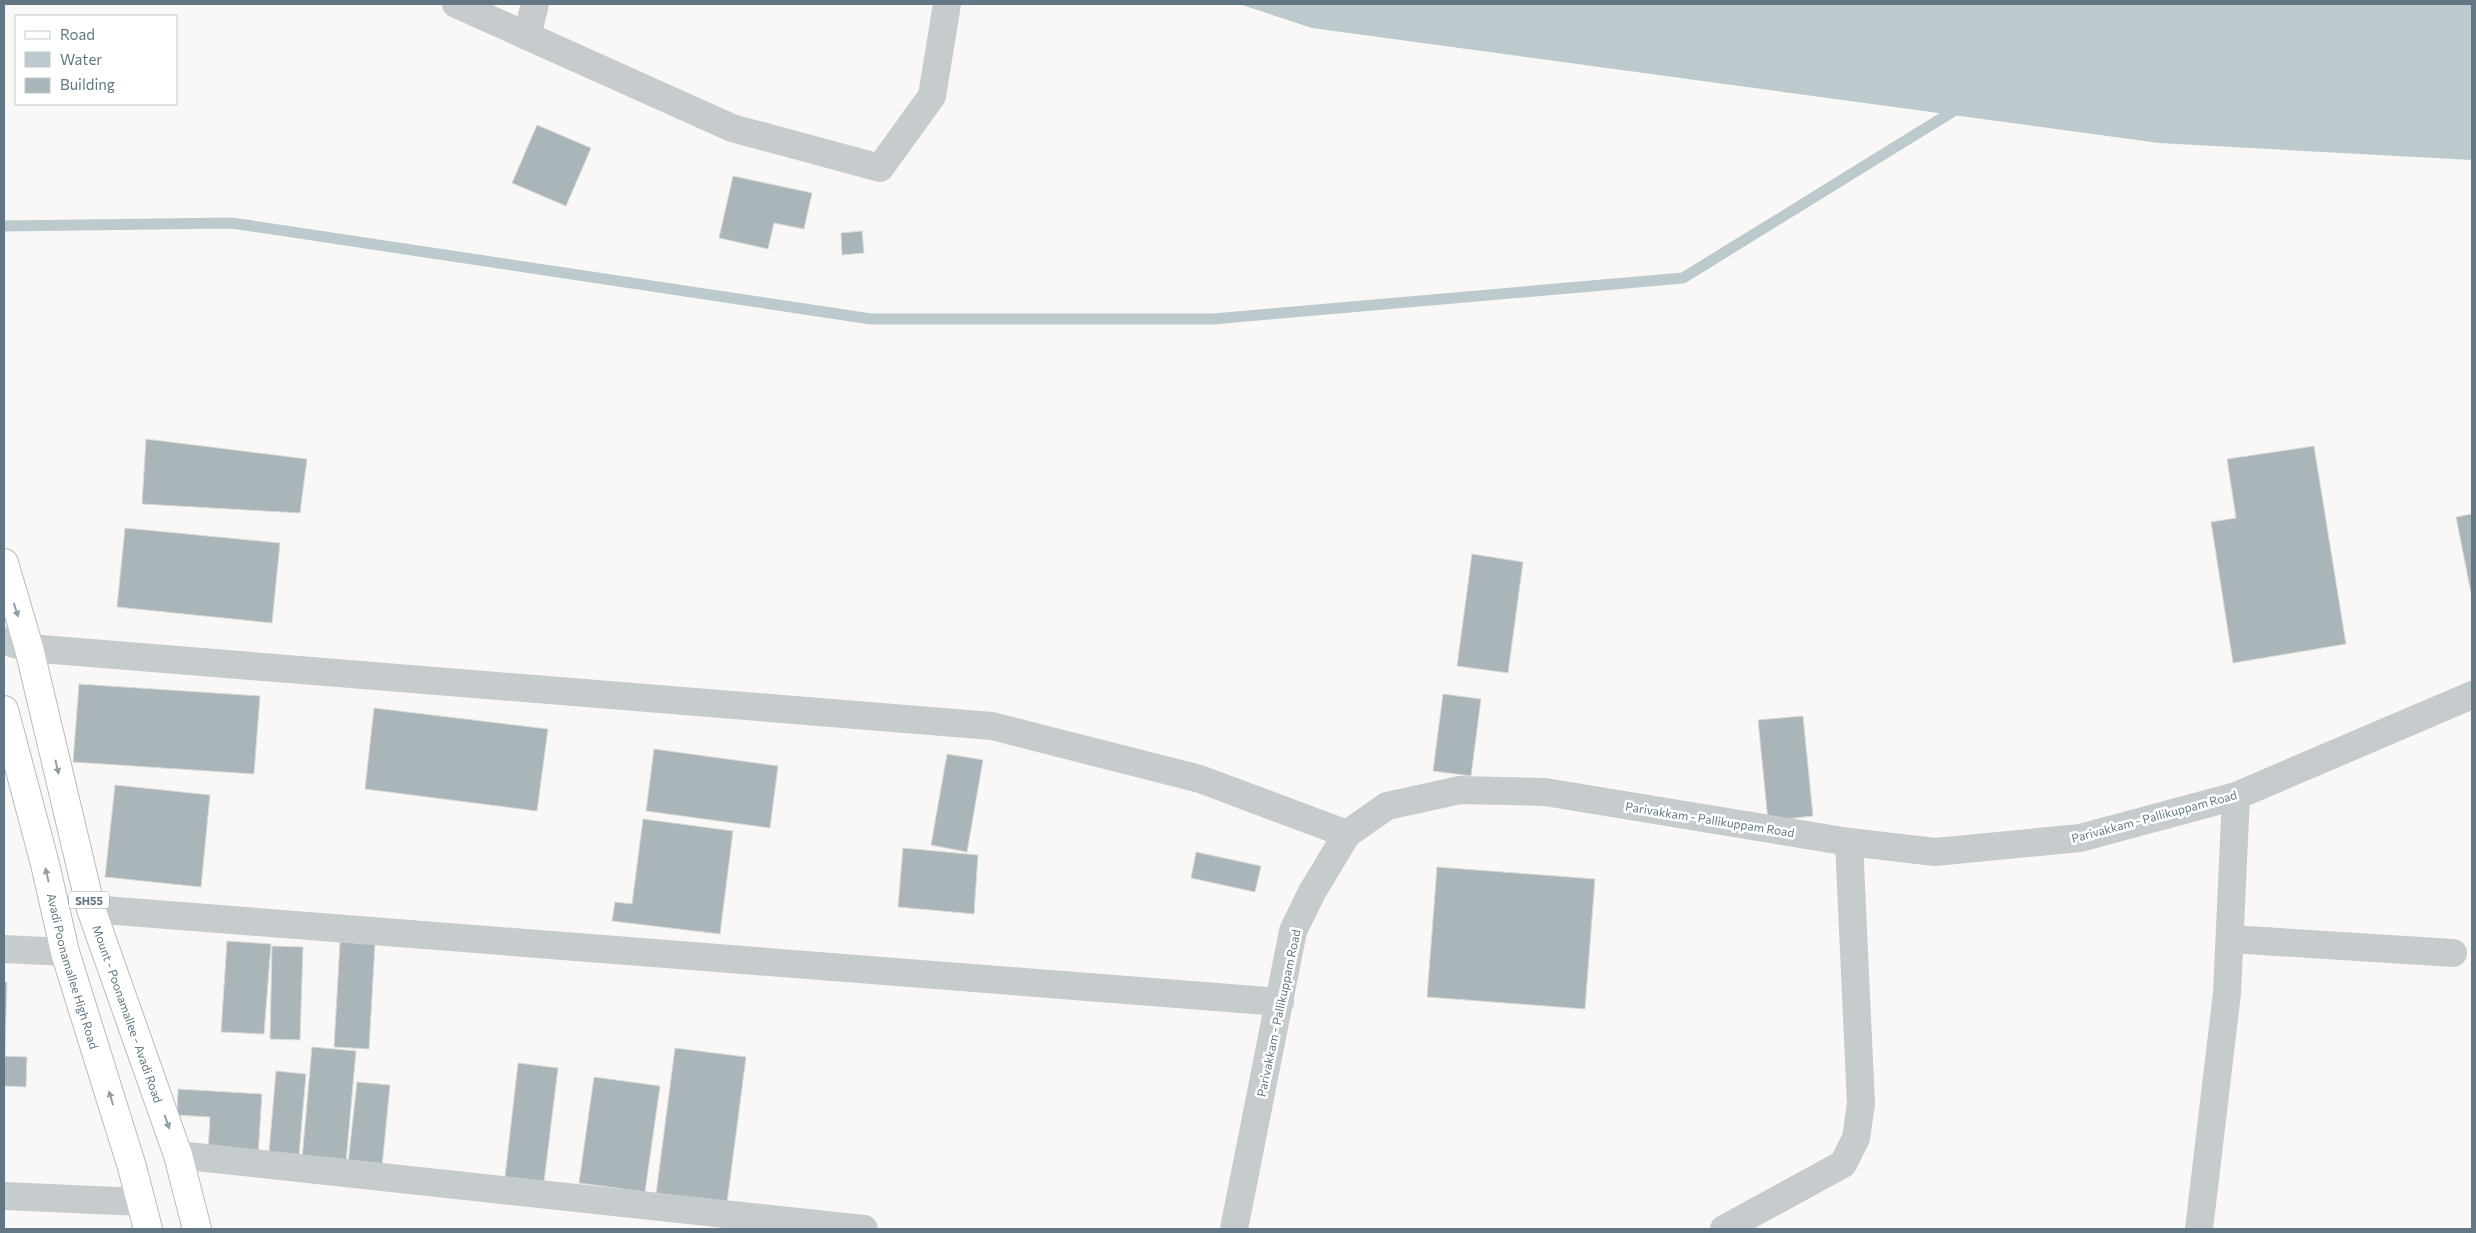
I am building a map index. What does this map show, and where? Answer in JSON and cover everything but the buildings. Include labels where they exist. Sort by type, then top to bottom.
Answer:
[{"type":"main road","name":"Mount - Poonamallee - Avadi Road","points":[[4,563],[16,644],[91,909],[178,1155],[197,1229]]},
{"type":"main road","name":"Avadi Poonamallee High Road","points":[[4,710],[45,864],[65,952],[148,1229]]},
{"type":"street","points":[[456,4],[732,128],[880,168],[932,96],[947,4]]},
{"type":"street","points":[[527,36],[535,4]]},
{"type":"street","points":[[16,644],[992,726],[1200,779],[1347,834]]},
{"type":"street","name":"Parivakkam - Pallikuppam Road","points":[[1234,1229],[1293,931],[1312,892],[1347,834],[1387,806],[1460,790],[1545,792],[1849,842],[1935,852],[2080,838],[2236,796],[2472,695]]},
{"type":"street","points":[[2199,1229],[2227,993],[2236,796]]},
{"type":"street","points":[[1724,1229],[1843,1164],[1856,1138],[1861,1104],[1849,842]]},
{"type":"street","points":[[91,909],[1280,1002]]},
{"type":"street","points":[[2230,939],[2453,953]]},
{"type":"street","points":[[4,949],[65,952]]},
{"type":"street","points":[[178,1155],[864,1229]]},
{"type":"street","points":[[4,1196],[141,1202]]},
{"type":"water","points":[[1239,4],[2472,4],[2472,160],[2159,143],[1312,28]]},
{"type":"waterway","points":[[4,226],[232,223],[871,319],[1213,319],[1683,278],[1960,107]]}]
